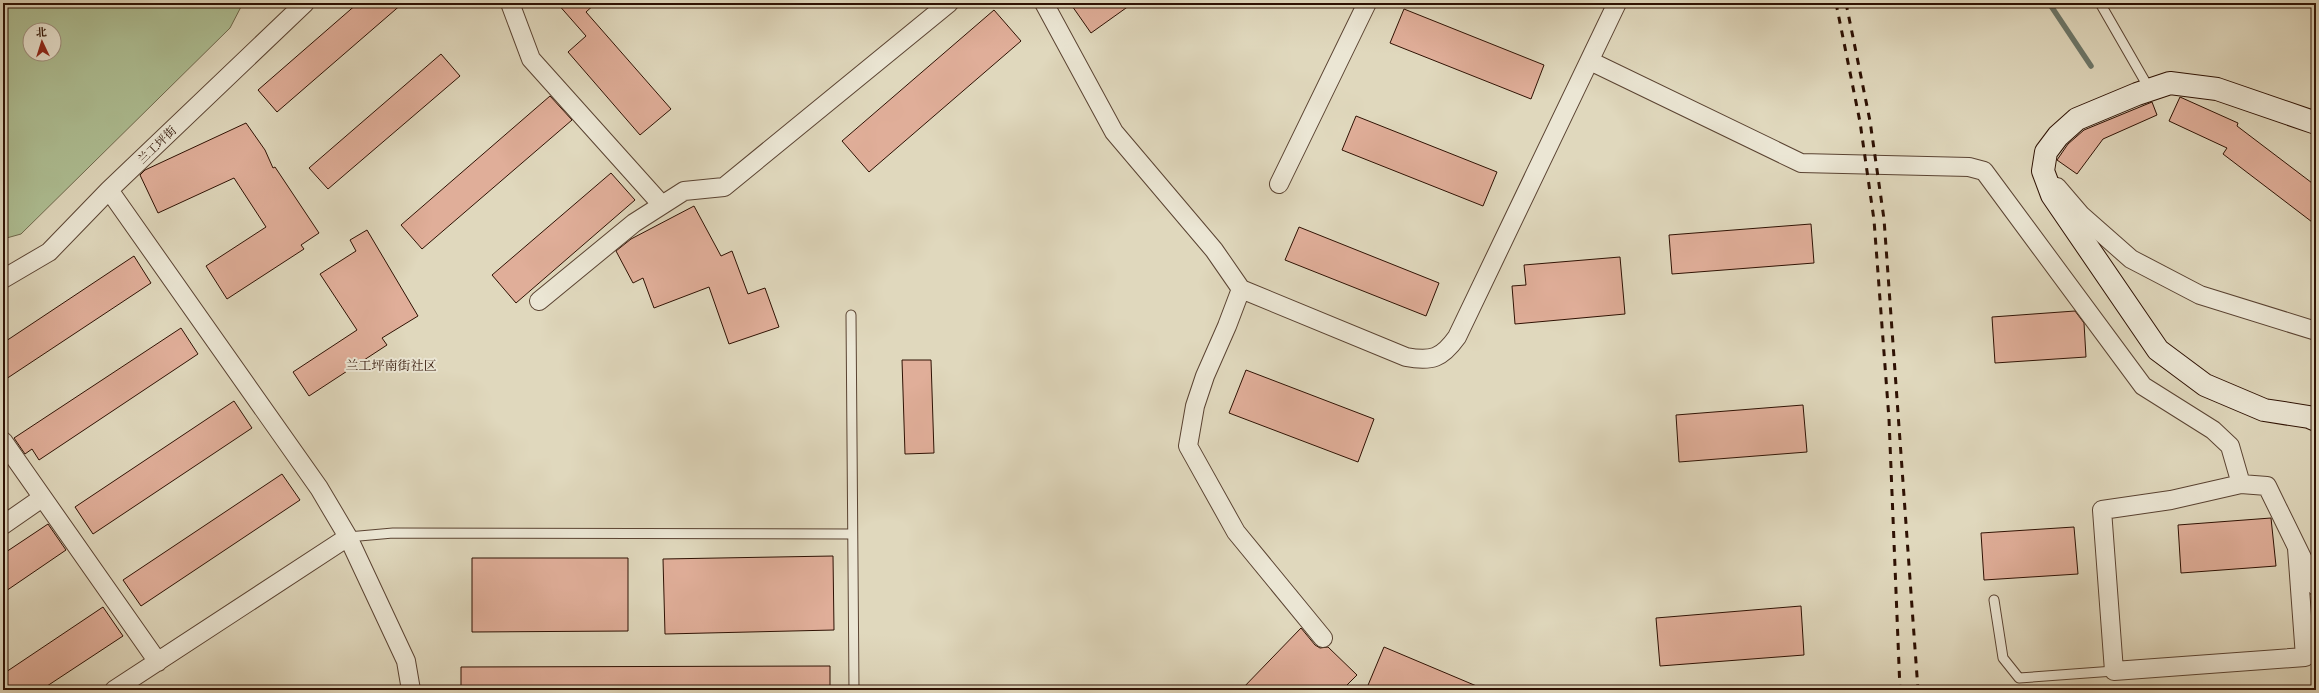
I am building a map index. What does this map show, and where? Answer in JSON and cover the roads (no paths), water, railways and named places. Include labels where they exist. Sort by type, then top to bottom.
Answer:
[{"type":"street","name":"兰工坪街","points":[[3,279],[49,252],[109,190],[305,3]]},
{"type":"street","points":[[510,3],[531,59],[662,205]]},
{"type":"street","points":[[539,301],[634,223],[684,191],[724,187],[949,3]]},
{"type":"street","points":[[1044,3],[1114,132],[1214,250],[1241,289],[1406,357],[1422,360],[1446,352],[1457,337],[1617,3]]},
{"type":"street","points":[[1279,184],[1366,3]]},
{"type":"street","points":[[1590,61],[1801,163],[1968,167],[1984,171],[2143,386],[2213,430],[2230,446],[2241,484]]},
{"type":"street","points":[[2316,123],[2217,89],[2170,83],[2076,119],[2058,136],[2046,152],[2043,171],[2052,195],[2158,350],[2205,385],[2264,410],[2309,416],[2316,420]]},
{"type":"street","points":[[2043,171],[2081,215],[2131,259],[2200,295],[2316,331]]},
{"type":"street","points":[[109,190],[319,488],[348,537],[406,661],[411,690]]},
{"type":"street","points":[[1241,289],[1205,376],[1195,406],[1188,446],[1236,532],[1323,638]]},
{"type":"street","points":[[3,441],[158,662]]},
{"type":"street","points":[[2297,548],[2305,657],[2114,671],[2102,510],[2171,500],[2241,484],[2267,486],[2316,586]]},
{"type":"street","points":[[3,525],[42,498]]},
{"type":"street","points":[[114,690],[348,537]]},
{"type":"lane","points":[[2100,3],[2150,90]]},
{"type":"lane","points":[[850,315],[851,534],[854,690]]},
{"type":"lane","points":[[348,537],[393,534],[851,534]]},
{"type":"lane","points":[[1994,600],[2003,658],[2019,678],[2114,671]]},
{"type":"waterway","points":[[2049,3],[2091,66]]},
{"type":"railway","points":[[1836,3],[1860,122],[1874,220],[1889,419],[1900,690]]},
{"type":"railway","points":[[1846,3],[1870,121],[1884,219],[1918,690]]},
{"type":"district","name":"兰工坪南街社区","points":[[391,365]]}]
